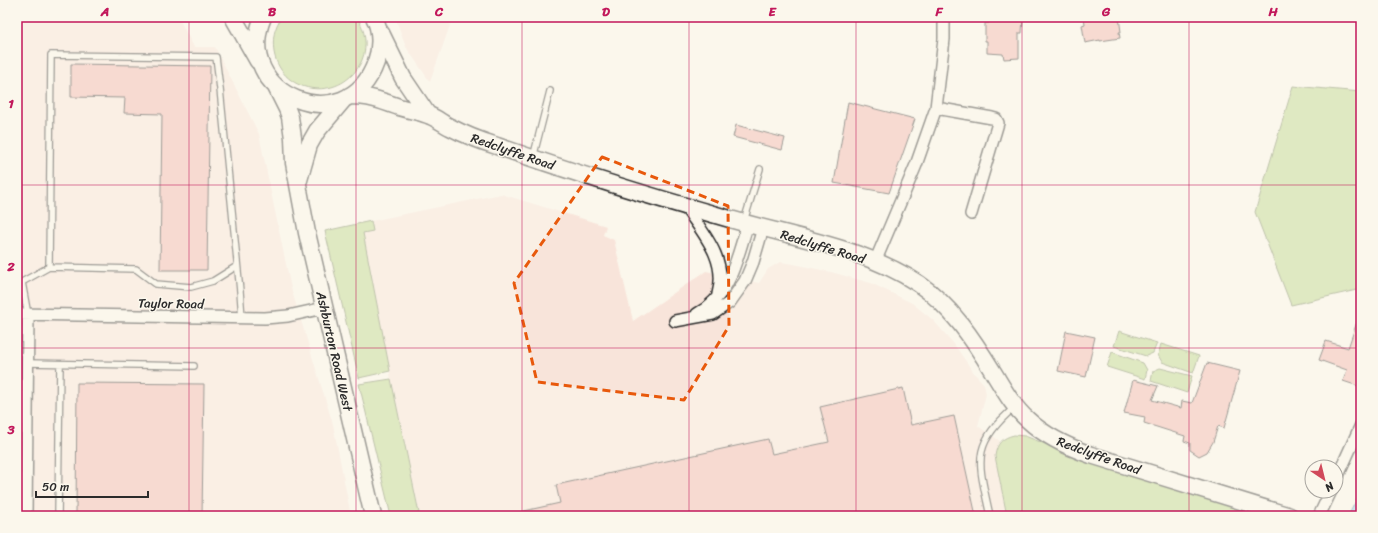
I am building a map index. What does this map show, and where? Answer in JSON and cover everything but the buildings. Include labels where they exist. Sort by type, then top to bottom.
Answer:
[{"type":"main road","points":[[233,17],[264,71],[276,87],[291,98],[308,103],[326,104],[347,97]]},
{"type":"main road","points":[[263,17],[258,36],[258,54],[264,71]]},
{"type":"main road","name":"Ashburton Road West","points":[[298,186],[309,145],[313,138],[328,116],[347,97],[363,85],[373,71],[379,55],[380,38],[375,19]]},
{"type":"main road","name":"Redclyffe Road","points":[[375,19],[403,78],[428,115]]},
{"type":"main road","name":"Ashburton Road West","points":[[276,87],[290,117],[294,163],[298,186],[324,308],[373,516]]},
{"type":"main road","name":"Redclyffe Road","points":[[347,97],[372,97],[399,107],[428,115],[472,137],[533,158],[746,224],[832,246],[900,273],[919,284],[954,315],[976,345],[1016,407],[1027,420],[1054,440],[1073,449],[1290,516]]},
{"type":"street","points":[[875,262],[916,165],[936,108],[944,39],[944,17]]},
{"type":"street","points":[[936,108],[992,118],[996,119],[998,123],[971,214]]},
{"type":"street","points":[[684,205],[708,239],[718,258],[721,283],[715,302]]},
{"type":"street","points":[[693,317],[715,302],[729,281],[746,224]]},
{"type":"street","points":[[675,321],[713,314],[730,302],[745,281],[753,262],[763,228]]},
{"type":"street","name":"Taylor Road","points":[[22,314],[264,318],[288,316],[324,308]]},
{"type":"street","points":[[22,314],[28,363],[24,482],[26,516]]},
{"type":"street","points":[[1344,462],[1361,425]]},
{"type":"street","points":[[1319,516],[1327,499]]},
{"type":"lane","points":[[48,267],[51,55],[216,57],[242,318]]},
{"type":"lane","points":[[533,158],[550,91]]},
{"type":"lane","points":[[746,224],[760,169]]},
{"type":"lane","points":[[22,314],[22,282],[48,267],[136,269],[156,284],[191,287],[213,281],[237,266]]},
{"type":"lane","points":[[28,363],[194,366]]},
{"type":"lane","points":[[58,516],[60,364]]},
{"type":"lane","points":[[990,516],[981,476],[980,456],[987,437],[1001,420],[1016,407]]},
{"type":"highlighted area","points":[[602,157],[728,206],[729,326],[684,400],[537,382],[514,283]]},
{"type":"shaded area","points":[[17,17],[178,17],[194,47],[215,47],[259,134],[291,288],[333,424],[351,516],[17,516]]},
{"type":"shaded area","points":[[395,17],[453,17],[430,82],[406,47]]},
{"type":"shaded area","points":[[501,194],[606,226],[603,235],[614,240],[633,321],[706,271],[759,283],[768,269],[780,262],[831,272],[871,283],[912,303],[933,320],[954,344],[974,373],[984,384],[986,394],[978,426],[1000,441],[995,456],[1007,516],[420,516],[391,379],[363,233],[373,231],[371,221]]},
{"type":"green space","points":[[282,17],[357,17],[364,32],[365,49],[362,60],[353,74],[342,83],[328,88],[314,89],[301,85],[289,78],[279,67],[274,52],[274,34]]},
{"type":"green space","points":[[1293,86],[1361,92],[1361,289],[1291,305],[1255,212]]},
{"type":"green space","points":[[371,221],[373,231],[363,233],[390,371],[359,378],[325,231]]},
{"type":"green space","points":[[1119,331],[1157,343],[1153,353],[1146,356],[1114,346]]},
{"type":"green space","points":[[1161,344],[1199,356],[1193,373],[1162,362],[1158,355]]},
{"type":"green space","points":[[1112,352],[1143,363],[1147,370],[1145,379],[1107,367]]},
{"type":"green space","points":[[1160,368],[1192,376],[1187,393],[1151,381],[1153,371]]},
{"type":"green space","points":[[391,379],[419,513],[405,516],[391,516],[359,384]]},
{"type":"green space","points":[[1014,435],[1025,436],[1081,458],[1232,507],[1254,516],[1007,516],[995,456],[999,444],[1006,438]]},
{"type":"water","points":[[1361,491],[1361,516],[1348,516]]}]
